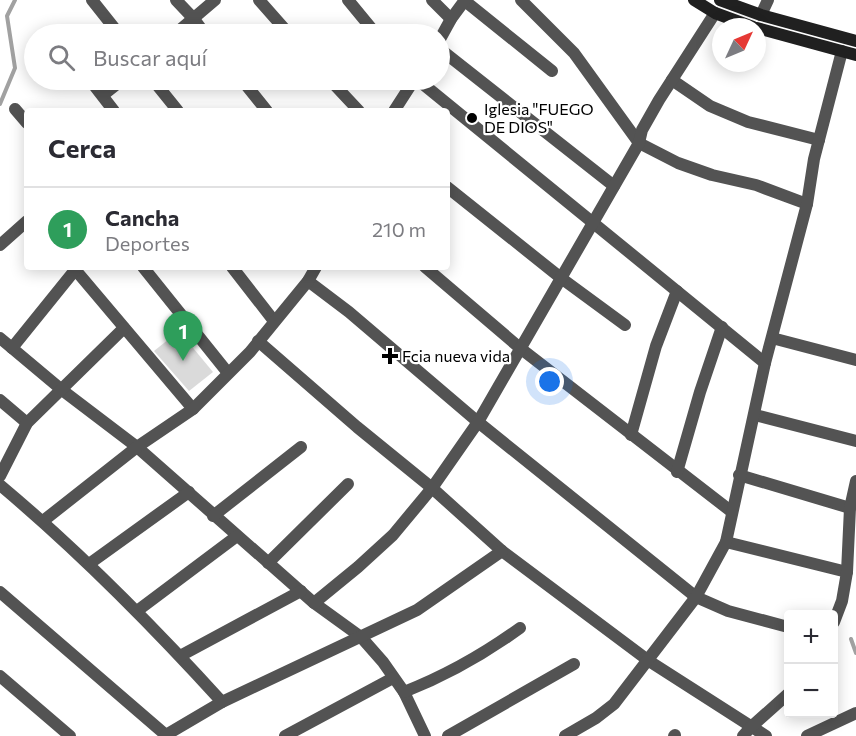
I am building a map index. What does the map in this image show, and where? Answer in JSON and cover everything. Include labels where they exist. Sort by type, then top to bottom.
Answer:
[{"type":"street","points":[[92,0],[111,24]]},
{"type":"street","points":[[176,0],[198,24]]},
{"type":"street","points":[[188,24],[215,0]]},
{"type":"street","points":[[259,0],[280,24]]},
{"type":"street","points":[[348,0],[368,24]]},
{"type":"street","points":[[432,0],[451,19]]},
{"type":"street","points":[[448,24],[465,0],[552,71]]},
{"type":"street","points":[[521,0],[574,53],[639,143],[712,175],[756,185],[807,204]]},
{"type":"street","points":[[694,0],[728,18]]},
{"type":"street","points":[[720,0],[760,15],[856,41]]},
{"type":"street","points":[[760,15],[768,0]]},
{"type":"street","points":[[314,603],[393,535],[432,488],[478,422],[639,143],[642,130],[659,100],[715,13]]},
{"type":"street","points":[[766,31],[856,55]]},
{"type":"street","points":[[565,736],[596,718],[614,704],[696,597],[726,542],[765,363],[807,204],[814,159],[842,51]]},
{"type":"street","points":[[450,57],[614,186]]},
{"type":"street","points":[[672,80],[710,106],[748,122],[819,140]]},
{"type":"street","points":[[99,90],[112,108]]},
{"type":"street","points":[[103,95],[109,90]]},
{"type":"street","points":[[161,90],[176,108]]},
{"type":"street","points":[[250,90],[265,108]]},
{"type":"street","points":[[339,90],[356,108]]},
{"type":"street","points":[[396,108],[409,90]]},
{"type":"street","points":[[429,90],[593,221],[765,363]]},
{"type":"street","points":[[15,109],[24,120]]},
{"type":"street","points":[[450,189],[561,278],[625,325]]},
{"type":"street","points":[[0,245],[24,224]]},
{"type":"street","points":[[12,348],[72,270]]},
{"type":"street","points":[[76,270],[193,408]]},
{"type":"street","points":[[145,270],[228,373]]},
{"type":"street","points":[[234,270],[274,321]]},
{"type":"street","points":[[43,521],[137,447],[193,408],[258,341],[308,281],[314,270]]},
{"type":"street","points":[[429,270],[520,348],[677,472],[732,512]]},
{"type":"street","points":[[308,281],[349,312],[478,422],[696,597],[728,611],[784,626]]},
{"type":"street","points":[[631,435],[656,346],[677,291]]},
{"type":"street","points":[[677,472],[722,327]]},
{"type":"street","points":[[0,476],[27,423],[124,328]]},
{"type":"street","points":[[0,338],[62,390],[137,447],[314,603],[361,637],[383,662],[404,692],[422,735]]},
{"type":"street","points":[[772,339],[856,360]]},
{"type":"street","points":[[258,341],[357,427],[432,488],[502,551],[649,661],[755,733],[784,700]]},
{"type":"street","points":[[0,400],[27,423]]},
{"type":"street","points":[[755,415],[856,441]]},
{"type":"street","points":[[213,516],[301,447]]},
{"type":"street","points":[[739,476],[850,508]]},
{"type":"street","points":[[838,612],[848,572],[850,508],[856,481]]},
{"type":"street","points":[[268,563],[348,484]]},
{"type":"street","points":[[0,485],[89,564],[137,611],[222,702]]},
{"type":"street","points":[[89,564],[189,492]]},
{"type":"street","points":[[137,611],[237,536]]},
{"type":"street","points":[[726,542],[848,572]]},
{"type":"street","points":[[0,592],[167,735],[222,702],[417,610],[502,551]]},
{"type":"street","points":[[180,656],[301,591]]},
{"type":"street","points":[[404,692],[446,673],[498,644],[520,628]]},
{"type":"street","points":[[448,736],[516,699],[573,664]]},
{"type":"street","points":[[0,676],[70,736]]},
{"type":"street","points":[[285,736],[393,678]]},
{"type":"street","points":[[807,736],[856,713]]},
{"type":"shaded area","points":[[179,331],[213,372],[189,391],[154,351]]},
{"type":"waterway","points":[[0,104],[15,68],[7,16],[15,0]]},
{"type":"waterway","points":[[851,639],[856,653]]},
{"type":"place","name":"Iglesia \"FUEGO DE DIOS\"","points":[[472,118]]},
{"type":"place","name":"Fcia nueva vida","points":[[390,356]]},
{"type":"place","name":"Cancha","points":[[183,361]]}]
